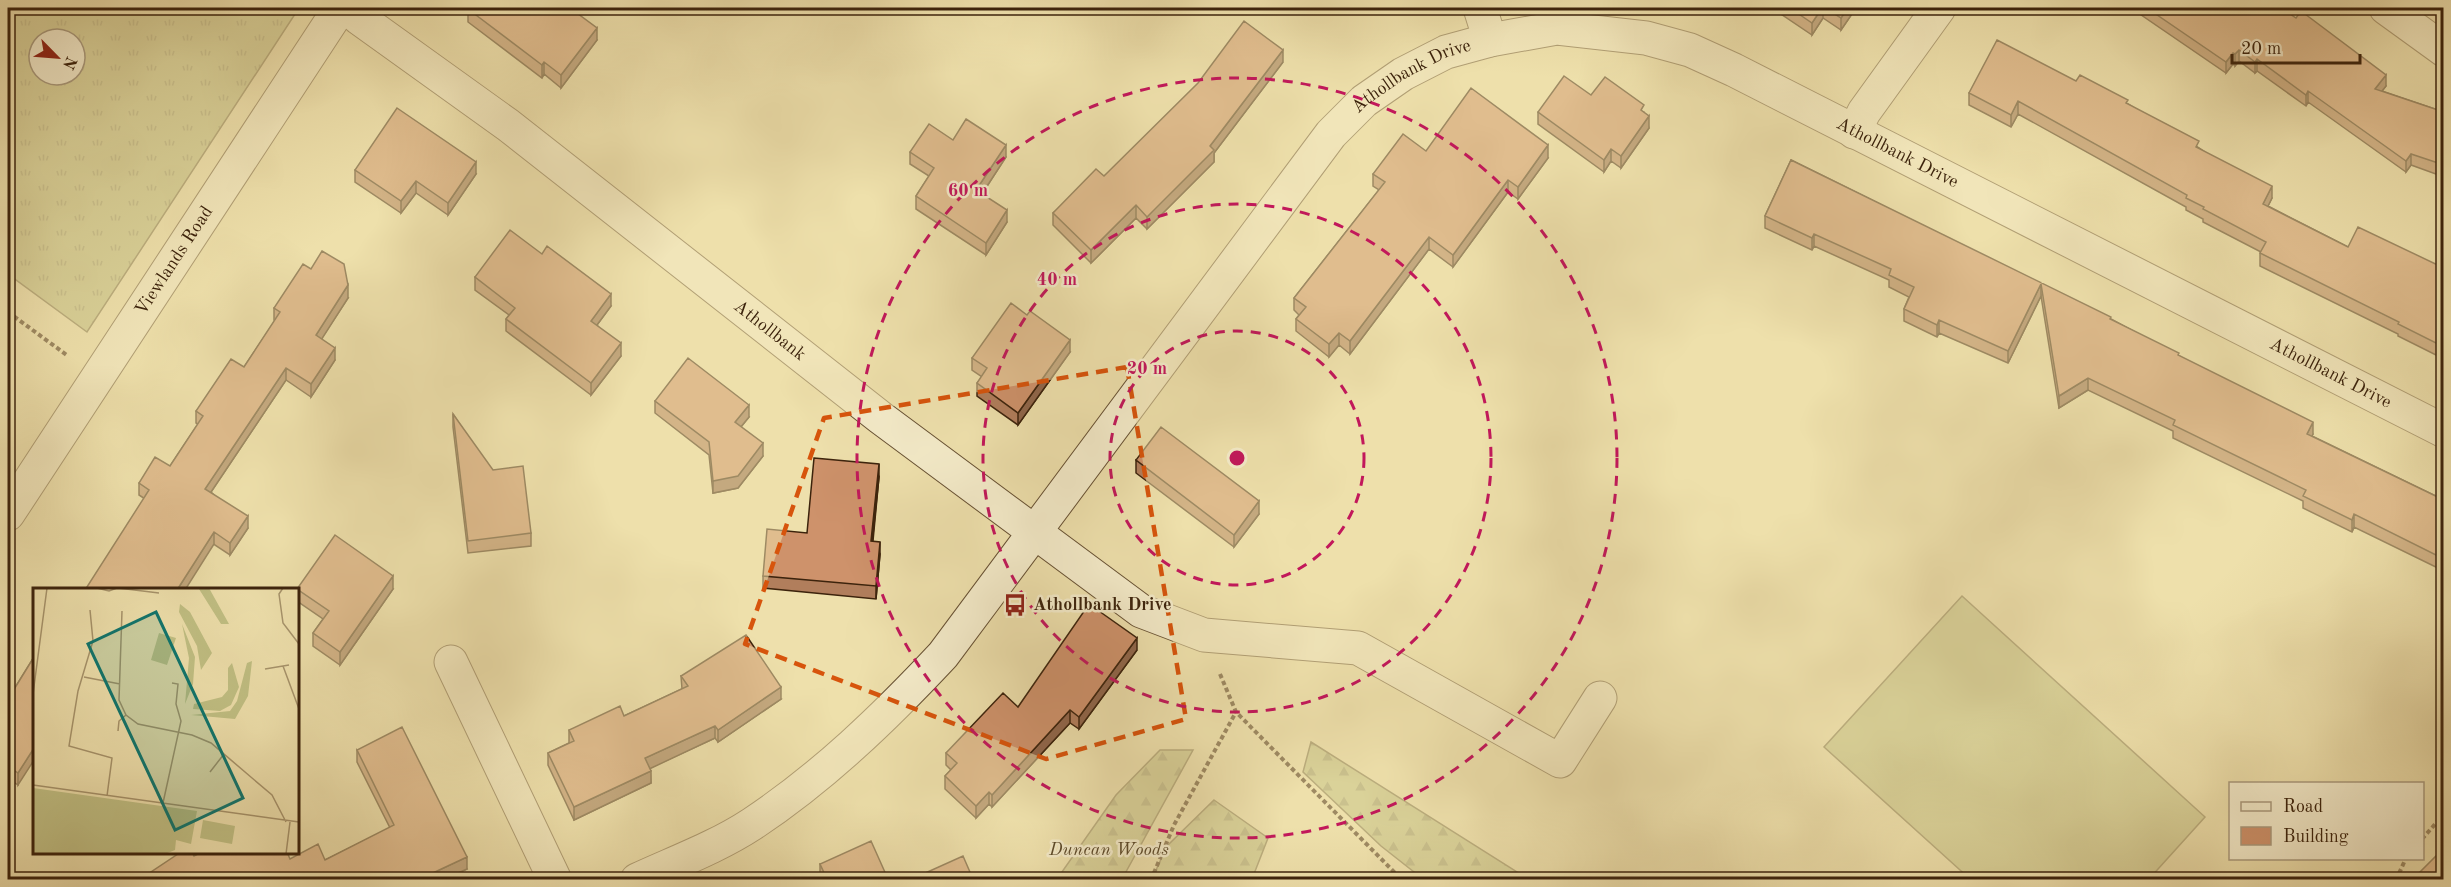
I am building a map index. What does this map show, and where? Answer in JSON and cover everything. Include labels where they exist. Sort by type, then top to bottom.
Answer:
[{"type":"street","name":"Viewlands Road","points":[[8,514],[340,8]]},
{"type":"street","name":"Athollbank","points":[[348,8],[508,125],[881,418],[1141,611],[1204,635],[1358,648],[1560,761],[1600,698]]},
{"type":"street","points":[[1480,8],[1490,40]]},
{"type":"street","points":[[1854,132],[1864,112],[1939,8]]},
{"type":"street","points":[[2386,8],[2444,50]]},
{"type":"street","name":"Athollbank Drive","points":[[637,879],[719,843],[752,824],[823,770],[883,719],[943,655],[1331,134],[1364,101],[1404,74],[1446,52],[1490,40],[1557,28],[1646,38],[1690,50],[2444,431]]},
{"type":"street","points":[[451,662],[555,879]]},
{"type":"path","points":[[8,312],[97,378]]},
{"type":"path","points":[[1204,635],[1236,712],[1402,879]]},
{"type":"path","points":[[1151,879],[1174,825],[1236,712]]},
{"type":"path","points":[[2424,837],[2444,814]]},
{"type":"path","points":[[2396,879],[2405,860]]},
{"type":"highlighted area","points":[[1127,367],[1186,719],[1046,759],[745,644],[824,418]]},
{"type":"green space","points":[[8,8],[299,8],[87,332],[8,274]]},
{"type":"green space","points":[[1962,596],[2205,817],[2149,879],[1970,879],[1824,747]]},
{"type":"green space","points":[[1311,742],[1528,879],[1423,879],[1381,846],[1303,772]]},
{"type":"green space","name":"Duncan Woods","points":[[1160,750],[1193,750],[1122,879],[1057,879],[1116,795]]},
{"type":"green space","points":[[1214,800],[1268,838],[1252,879],[1152,879],[1167,846]]},
{"type":"building","points":[[550,8],[556,12],[559,8],[570,8],[597,28],[561,75],[544,62],[542,65],[468,9]]},
{"type":"building","points":[[1790,8],[1822,8],[1812,23]]},
{"type":"building","points":[[1825,8],[1848,8],[1841,18]]},
{"type":"building","points":[[2147,8],[2281,8],[2296,18],[2301,11],[2386,75],[2375,89],[2444,112],[2444,165],[2411,154],[2406,161],[2308,91],[2306,95],[2257,59],[2255,62],[2239,50],[2233,53],[2226,62]]},
{"type":"building","points":[[1244,21],[1283,50],[1210,146],[1214,150],[1147,217],[1136,205],[1091,250],[1053,213],[1096,169],[1104,176],[1198,83]]},
{"type":"building","points":[[1997,40],[2076,81],[2080,75],[2128,100],[2126,103],[2199,141],[2196,147],[2272,186],[2263,204],[2348,247],[2358,227],[2444,268],[2444,347],[2260,253],[2266,242],[2203,209],[2204,207],[2186,198],[2187,195],[2018,101],[2011,115],[1969,93]]},
{"type":"building","points":[[1564,76],[1591,95],[1605,77],[1644,105],[1641,110],[1649,116],[1621,156],[1611,149],[1604,160],[1538,112]]},
{"type":"building","points":[[1471,88],[1548,145],[1518,187],[1508,180],[1453,255],[1429,237],[1350,341],[1339,333],[1329,344],[1296,319],[1306,307],[1294,298],[1385,182],[1373,174],[1403,134],[1426,151]]},
{"type":"building","points":[[397,108],[476,162],[448,203],[416,181],[401,201],[355,170]]},
{"type":"building","points":[[966,119],[1006,145],[976,190],[1007,210],[986,243],[916,196],[934,168],[910,152],[929,124],[953,140]]},
{"type":"building","points":[[1791,160],[2111,317],[2110,319],[2179,353],[2178,355],[2313,422],[2307,434],[2444,500],[2444,559],[2354,514],[2352,520],[2303,496],[2306,490],[2173,425],[2175,420],[2088,378],[2059,396],[2041,284],[2008,351],[1939,320],[1937,325],[1904,309],[1914,287],[1889,275],[1891,269],[1814,234],[1812,238],[1765,216]]},
{"type":"building","points":[[510,230],[542,254],[547,246],[611,294],[591,321],[621,343],[591,383],[506,319],[515,308],[475,277]]},
{"type":"building","points":[[322,251],[344,264],[348,285],[316,335],[335,348],[311,384],[286,368],[205,489],[248,516],[230,543],[214,532],[178,588],[86,588],[149,490],[139,483],[155,457],[170,466],[203,416],[196,411],[231,359],[244,367],[280,312],[274,308],[303,264],[311,269]]},
{"type":"building","points":[[1011,303],[1027,315],[1030,311],[1070,340],[1018,413],[977,383],[987,368],[972,358]]},
{"type":"building","points":[[688,358],[749,405],[735,422],[763,443],[738,476],[713,481],[709,442],[655,401]]},
{"type":"building","points":[[453,414],[493,470],[523,466],[531,533],[468,541]]},
{"type":"building","points":[[1161,427],[1259,501],[1234,535],[1136,460]]},
{"type":"building","points":[[814,458],[879,464],[871,541],[880,542],[876,586],[763,576],[767,529],[807,533]]},
{"type":"building","points":[[335,535],[393,576],[340,652],[313,633],[329,611],[298,588]]},
{"type":"building","points":[[1089,604],[1137,638],[1079,717],[1070,710],[992,795],[989,792],[976,806],[945,776],[957,763],[946,753],[1003,693],[1018,707]]},
{"type":"building","points":[[746,635],[781,687],[718,730],[715,726],[645,758],[651,771],[574,807],[548,753],[574,741],[569,730],[620,706],[624,716],[688,686],[681,676]]},
{"type":"building","points":[[33,659],[33,750],[18,773],[8,766],[8,699]]},
{"type":"building","points":[[402,727],[467,857],[420,879],[152,879],[148,874],[178,854],[193,854],[194,856],[198,854],[288,854],[290,859],[318,844],[325,860],[394,825],[357,750]]},
{"type":"building","points":[[871,841],[888,879],[827,879],[820,864]]},
{"type":"building","points":[[2442,850],[2444,851],[2444,879],[2420,879],[2416,876]]},
{"type":"building","points":[[963,856],[973,879],[912,879]]},
{"type":"place","name":"Athollbank Drive","points":[[1015,605]]}]
